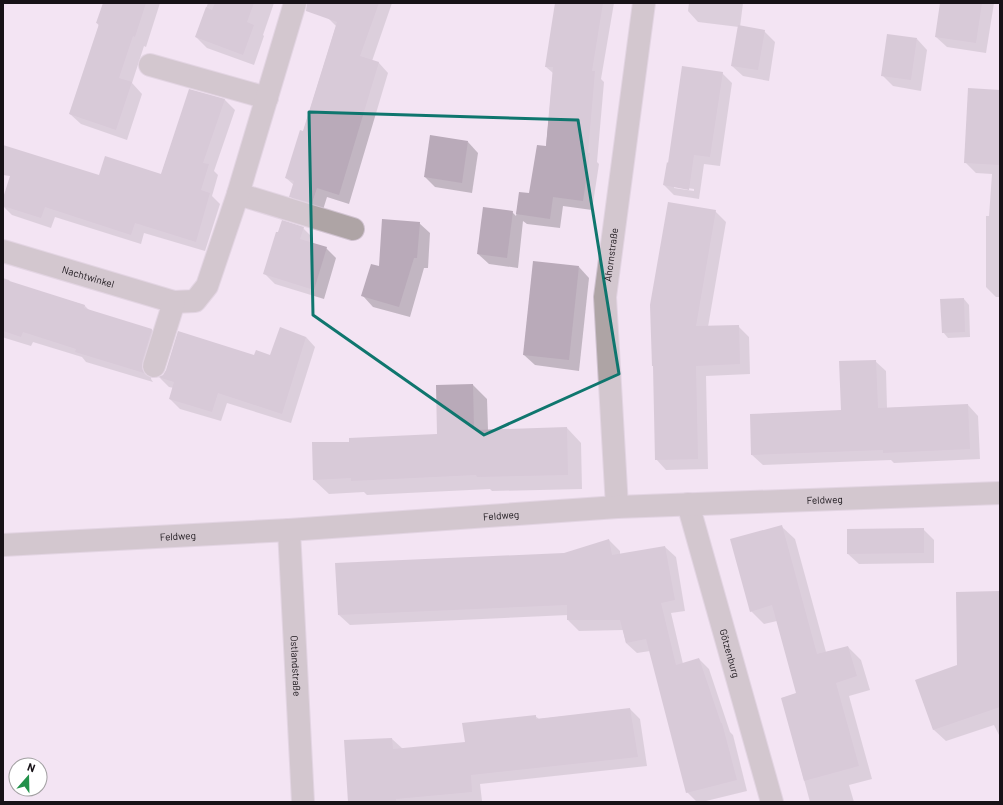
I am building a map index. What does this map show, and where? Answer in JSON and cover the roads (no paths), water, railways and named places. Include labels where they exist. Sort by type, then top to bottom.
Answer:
[{"type":"street","name":"Nachtwinkel","points":[[3,251],[174,302],[195,301],[207,286],[238,194],[296,3]]},
{"type":"street","name":"Ahornstraße","points":[[617,507],[606,297],[644,3]]},
{"type":"street","points":[[150,65],[267,98]]},
{"type":"street","points":[[238,194],[353,229]]},
{"type":"street","points":[[154,366],[174,302]]},
{"type":"street","name":"Feldweg","points":[[3,545],[289,530],[617,507],[1000,493]]},
{"type":"street","name":"Götzenburg","points":[[688,504],[772,802]]},
{"type":"street","name":"Ostlandstraße","points":[[289,530],[303,802]]}]
